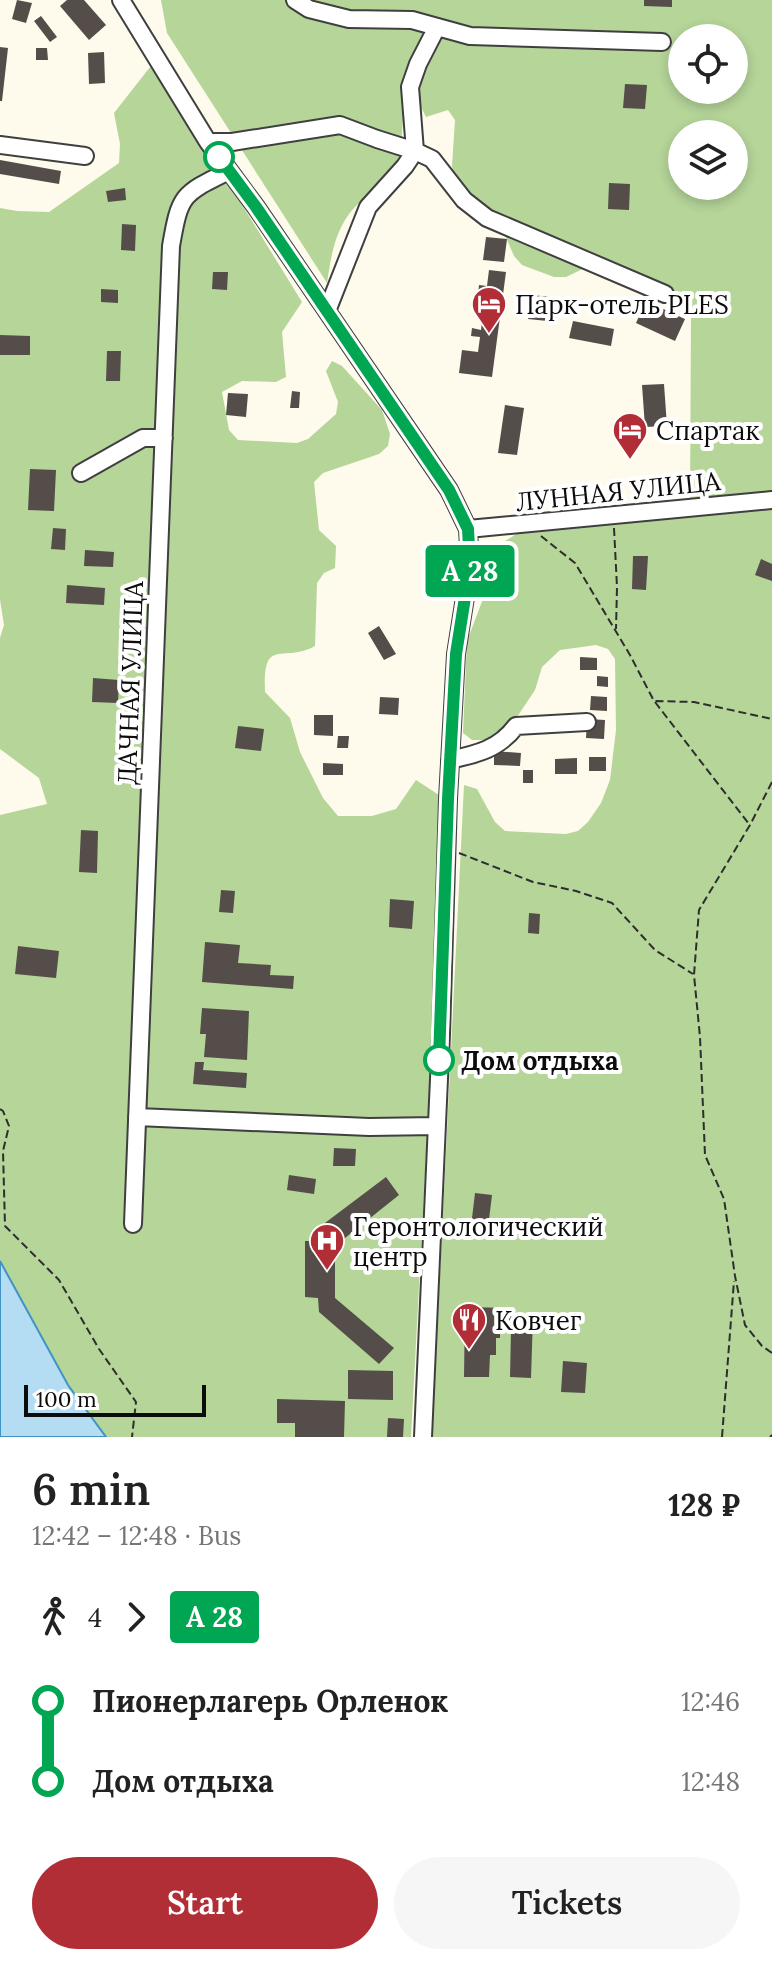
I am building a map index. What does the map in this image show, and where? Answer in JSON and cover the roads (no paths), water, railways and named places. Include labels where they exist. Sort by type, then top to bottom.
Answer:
[{"type":"street","points":[[121,0],[208,142],[256,207],[449,490],[468,529],[470,566],[456,654],[450,760],[423,1437]]},
{"type":"street","points":[[295,0],[309,9],[349,19],[412,20],[470,36],[662,42]]},
{"type":"street","points":[[327,311],[368,207],[415,151],[410,87],[437,27]]},
{"type":"street","points":[[208,142],[232,142],[340,125],[432,159],[464,200],[487,218],[665,294]]},
{"type":"street","points":[[0,145],[85,156]]},
{"type":"street","name":"ДАЧНАЯ УЛИЦА","points":[[133,1224],[171,246],[182,201],[196,188],[229,171]]},
{"type":"street","points":[[81,473],[143,438],[164,438]]},
{"type":"street","name":"ЛУННАЯ УЛИЦА","points":[[468,529],[772,500]]},
{"type":"street","points":[[450,760],[478,753],[506,739],[516,726],[587,722]]},
{"type":"street","points":[[137,1117],[369,1127],[437,1126]]},
{"type":"water","points":[[0,1261],[68,1385],[106,1437],[0,1437]]},
{"type":"place","name":"Парк-отель PLES","points":[[489,335]]},
{"type":"place","name":"Спартак","points":[[630,461]]},
{"type":"place","name":"Дом отдыха","points":[[439,1060]]},
{"type":"place","name":"Геронтологический центр","points":[[327,1272]]},
{"type":"place","name":"Ковчег","points":[[469,1351]]}]
